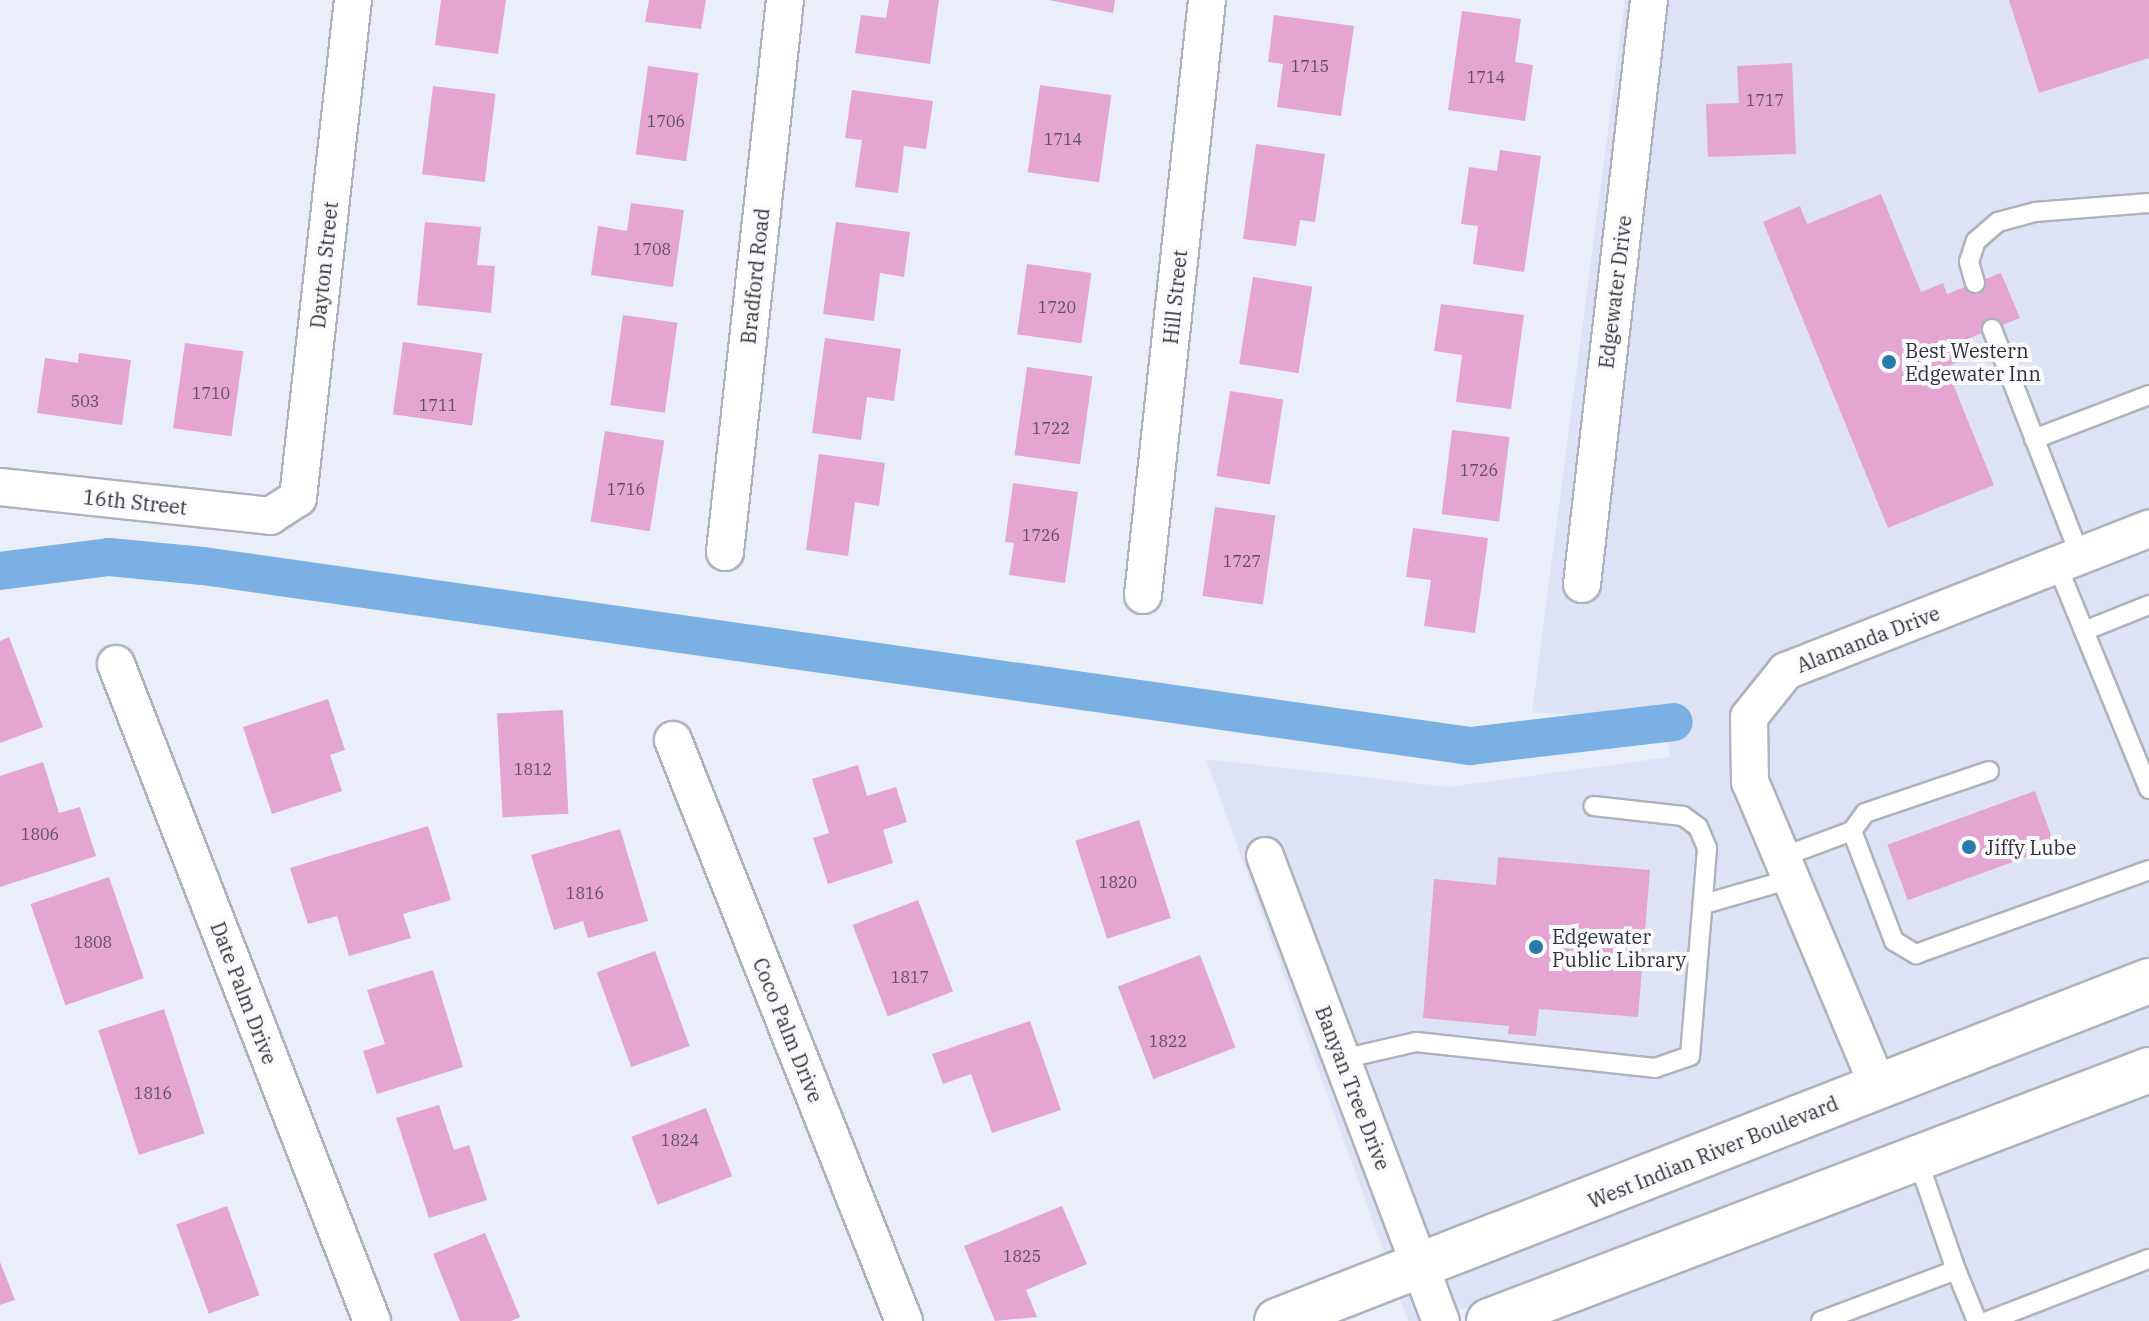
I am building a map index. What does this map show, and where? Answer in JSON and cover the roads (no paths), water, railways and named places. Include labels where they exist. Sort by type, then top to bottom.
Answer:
[{"type":"main road","name":"West Indian River Boulevard","points":[[1277,1321],[2149,981]]},
{"type":"main road","points":[[1489,1321],[2149,1070]]},
{"type":"street","name":"Dayton Street","points":[[270,516],[298,498],[353,0]]},
{"type":"street","name":"Bradford Road","points":[[725,552],[785,0]]},
{"type":"street","name":"Hill Street","points":[[1143,595],[1207,0]]},
{"type":"street","name":"Edgewater Drive","points":[[1582,584],[1649,0]]},
{"type":"street","name":"16th Street","points":[[0,487],[270,516]]},
{"type":"street","name":"Alamanda Drive","points":[[1878,1086],[1750,782],[1749,717],[1786,671],[2149,529]]},
{"type":"street","name":"Date Palm Drive","points":[[116,664],[372,1321]]},
{"type":"street","name":"Coco Palm Drive","points":[[673,740],[904,1321]]},
{"type":"street","name":"Banyan Tree Drive","points":[[1265,856],[1441,1321]]},
{"type":"lane","points":[[1975,283],[1969,262],[1976,241],[1998,222],[2035,212],[2149,203]]},
{"type":"lane","points":[[1992,329],[2034,439],[2068,560],[2084,631],[2149,789]]},
{"type":"lane","points":[[2034,439],[2149,395]]},
{"type":"lane","points":[[2084,631],[2149,605]]},
{"type":"lane","points":[[1704,904],[1786,868],[1852,831],[1865,813],[1989,771]]},
{"type":"lane","points":[[1342,1059],[1416,1042],[1678,1065],[1694,1042],[1707,848],[1698,827],[1671,813],[1594,806]]},
{"type":"lane","points":[[1852,831],[1894,941],[1916,954],[2149,870]]},
{"type":"lane","points":[[1918,1160],[1977,1321]]},
{"type":"lane","points":[[1988,1321],[2149,1259]]},
{"type":"lane","points":[[1821,1321],[1956,1270]]},
{"type":"waterway","points":[[0,571],[109,557],[203,566],[1470,746],[1674,722]]},
{"type":"place","name":"Best Western Edgewater Inn","points":[[1889,362]]},
{"type":"place","name":"Jiffy Lube","points":[[1969,847]]},
{"type":"place","name":"Edgewater Public Library","points":[[1536,947]]}]
